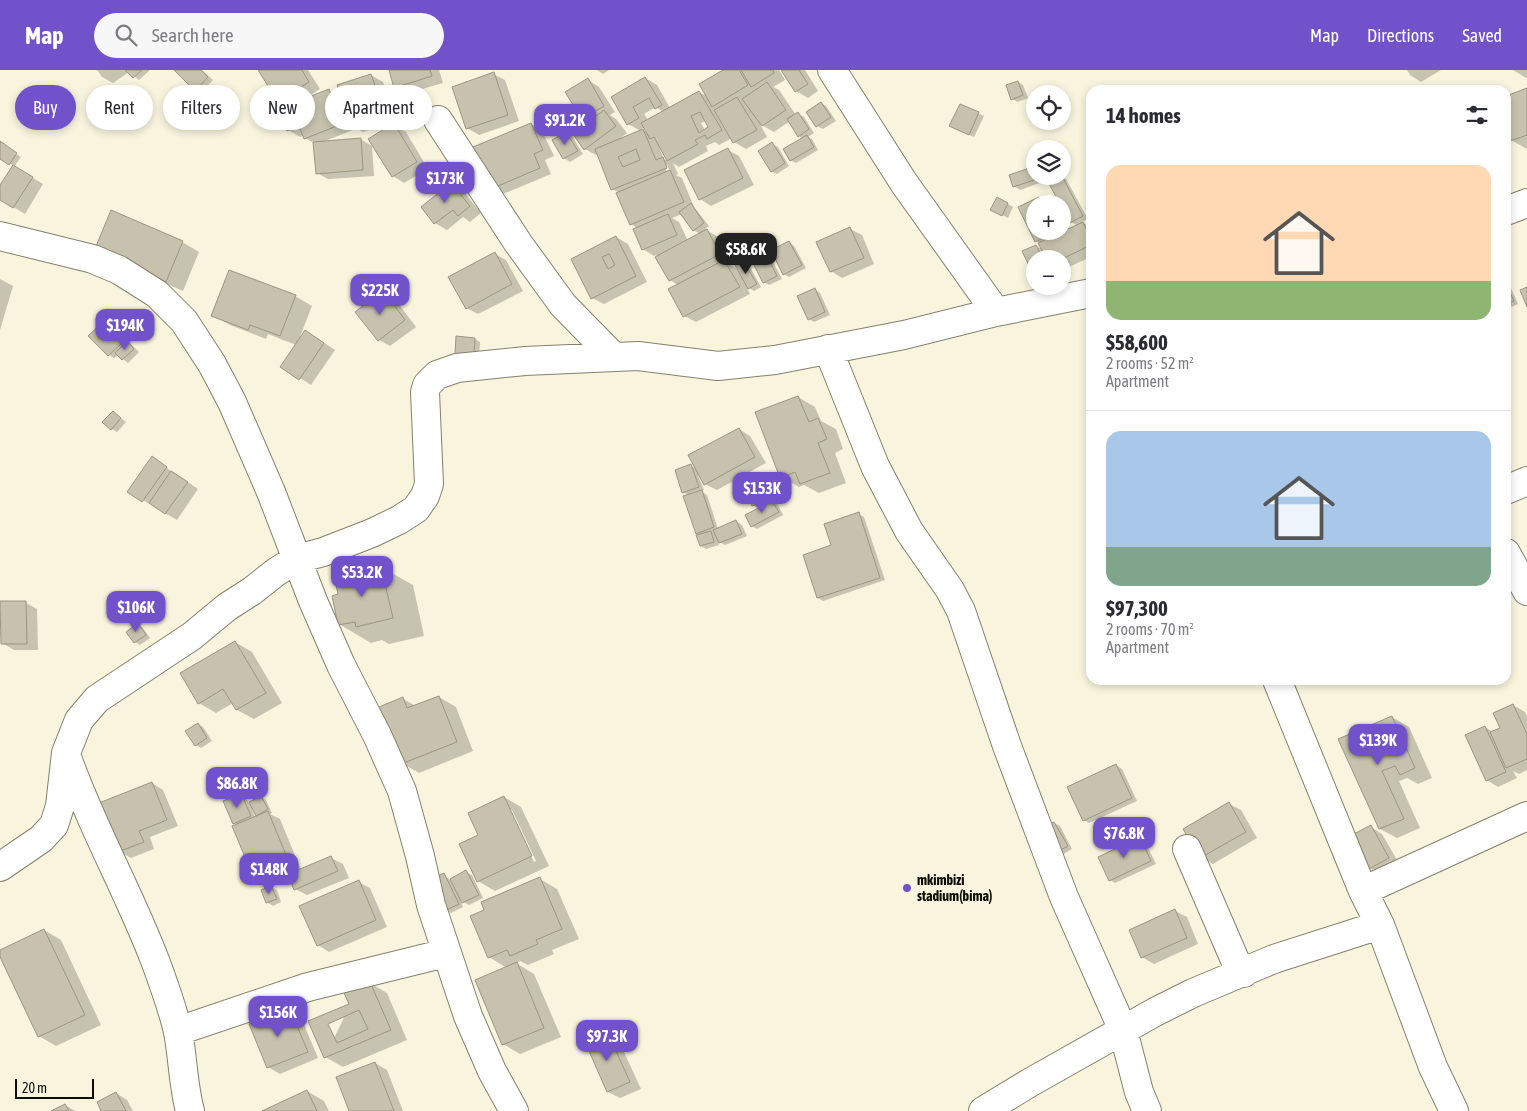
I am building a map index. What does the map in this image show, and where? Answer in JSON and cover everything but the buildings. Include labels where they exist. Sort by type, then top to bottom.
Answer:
[{"type":"street","points":[[832,70],[904,183],[996,312]]},
{"type":"street","points":[[438,120],[518,243],[563,305],[614,357]]},
{"type":"street","points":[[1511,209],[1527,203]]},
{"type":"street","points":[[0,236],[85,257],[119,270],[158,294],[184,321],[212,364],[232,402],[271,492],[341,665],[378,735],[402,791],[431,905],[468,1016],[492,1071],[514,1111]]},
{"type":"street","points":[[0,867],[48,833],[54,825],[60,806],[66,753],[79,720],[98,699],[164,656],[276,572],[297,560],[372,533],[399,520],[416,509],[422,502],[429,484],[424,392],[427,385],[438,375],[469,366],[614,357],[638,356],[718,366],[775,360],[1086,294]]},
{"type":"street","points":[[828,349],[875,466],[909,531],[939,573],[961,611],[1008,746],[1064,897],[1123,1030],[1139,1092],[1148,1111]]},
{"type":"street","points":[[1511,488],[1527,481]]},
{"type":"street","points":[[1511,562],[1527,591]]},
{"type":"street","points":[[1279,685],[1363,891],[1380,924],[1433,1067],[1454,1111]]},
{"type":"street","points":[[66,753],[77,785],[120,878],[156,963],[178,1030],[190,1111]]},
{"type":"street","points":[[1363,891],[1527,816]]},
{"type":"street","points":[[1187,849],[1235,960],[1244,973]]},
{"type":"street","points":[[983,1111],[1123,1030],[1193,993],[1274,959],[1380,924]]},
{"type":"street","points":[[178,1030],[308,987],[446,953]]},
{"type":"place","name":"mkimbizi stadium(bima)","points":[[907,888]]}]
